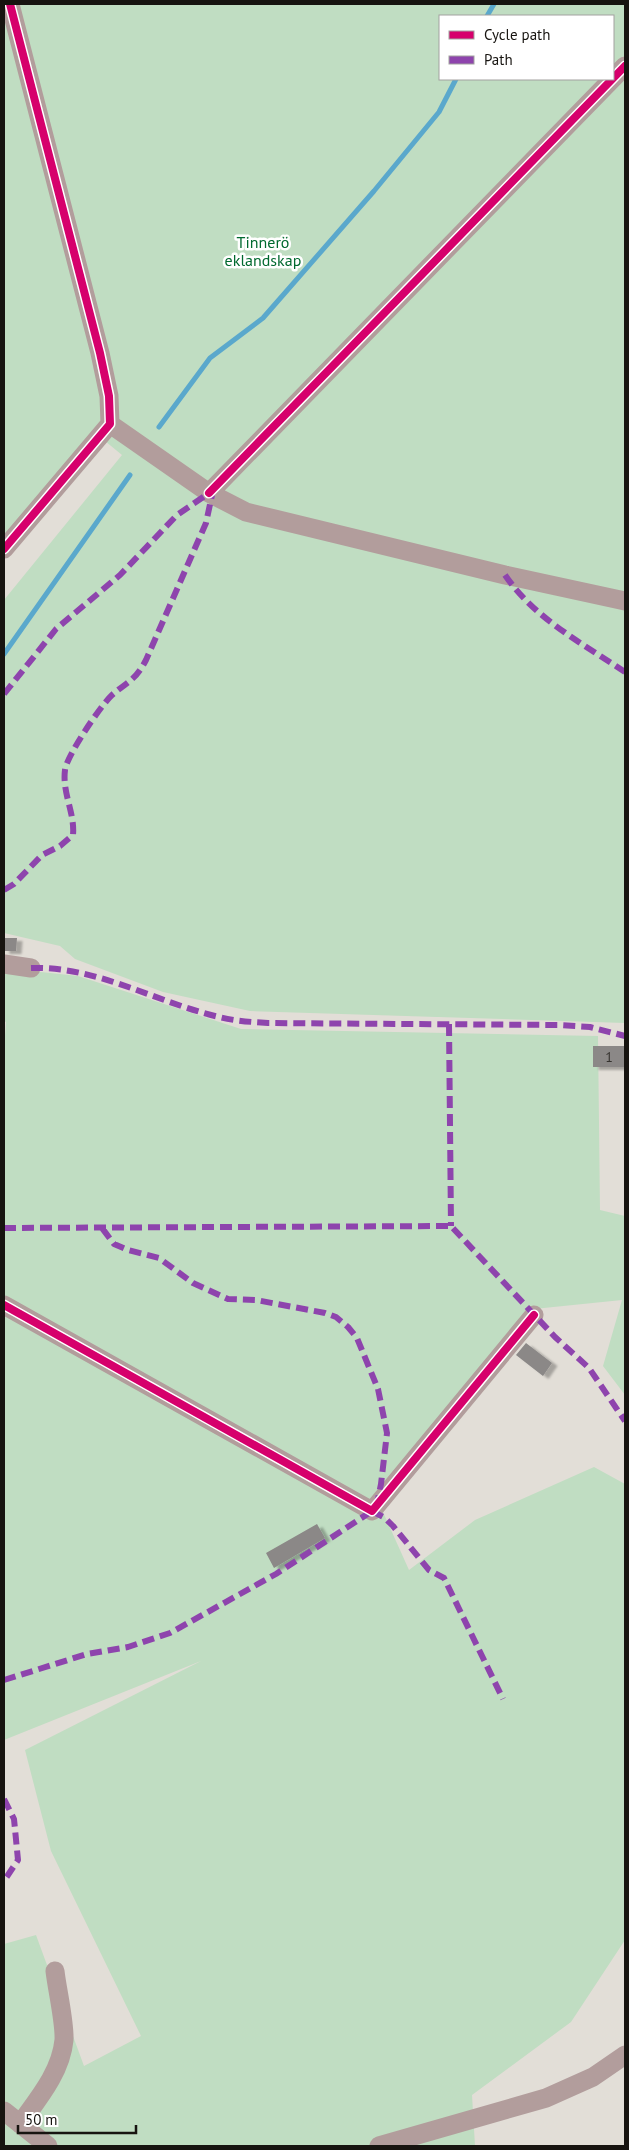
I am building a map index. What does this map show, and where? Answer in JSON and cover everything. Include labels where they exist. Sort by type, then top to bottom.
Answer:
[{"type":"street","points":[[4,548],[110,424],[109,396],[100,353],[10,4]]},
{"type":"street","points":[[614,77],[625,66]]},
{"type":"street","points":[[209,494],[611,80]]},
{"type":"street","points":[[110,424],[209,494],[246,512],[506,575],[625,601]]},
{"type":"street","points":[[4,964],[31,968]]},
{"type":"street","points":[[4,1305],[372,1511],[534,1315]]},
{"type":"street","points":[[20,2124],[46,2087],[61,2053],[64,2038],[55,1971]]},
{"type":"street","points":[[379,2146],[546,2098],[593,2077],[625,2055]]},
{"type":"street","points":[[4,2111],[48,2146]]},
{"type":"green space","name":"Tinnerö eklandskap","points":[[4,4],[625,4],[625,1023],[250,1011],[163,992],[75,959],[60,946],[4,933],[4,600],[122,455],[105,441],[4,550]]},
{"type":"green space","points":[[4,968],[78,976],[241,1029],[598,1036],[600,1210],[625,1216],[625,1395],[603,1366],[622,1300],[534,1309],[378,1501],[409,1570],[475,1520],[594,1467],[625,1484],[625,1940],[571,2022],[472,2095],[475,2146],[56,2146],[4,2103],[4,1944],[36,1935],[84,2066],[141,2036],[51,1851],[25,1750],[201,1661],[4,1740],[4,1049],[6,1022],[4,1021]]},
{"type":"green space","points":[[4,2120],[36,2146],[4,2146]]},
{"type":"building","points":[[4,938],[17,938],[16,951],[4,951]]},
{"type":"building","points":[[593,1046],[625,1046],[625,1067],[593,1067]]},
{"type":"building","points":[[526,1343],[552,1363],[543,1376],[516,1355]]},
{"type":"building","points":[[317,1524],[325,1538],[274,1568],[266,1553]]},
{"type":"waterway","points":[[488,15],[494,4]]},
{"type":"waterway","points":[[159,427],[210,358],[263,318],[374,191],[439,112],[455,80]]},
{"type":"waterway","points":[[4,654],[130,475]]},
{"type":"marked path","points":[[4,694],[56,629],[120,575],[177,515],[209,493]]},
{"type":"marked path","points":[[4,890],[14,884],[42,855],[60,846],[73,835],[72,819],[65,787],[67,763],[77,743],[100,709],[112,695],[135,677],[146,660],[206,523],[212,495]]},
{"type":"marked path","points":[[505,575],[530,605],[560,629],[625,672]]},
{"type":"marked path","points":[[31,968],[79,973],[126,986],[195,1011],[243,1021],[268,1023],[558,1025],[590,1027],[625,1036]]},
{"type":"marked path","points":[[449,1024],[451,1226]]},
{"type":"marked path","points":[[4,1228],[451,1226],[555,1337],[589,1368],[625,1421]]},
{"type":"marked path","points":[[4,1680],[87,1654],[128,1647],[170,1633],[276,1574],[372,1511],[378,1499],[387,1433],[378,1389],[357,1338],[348,1327],[336,1317],[325,1313],[256,1300],[228,1299],[193,1283],[159,1258],[128,1250],[114,1244],[102,1228]]},
{"type":"marked path","points":[[372,1511],[385,1518],[393,1526],[429,1570],[444,1578],[503,1699]]},
{"type":"marked path","points":[[4,1799],[14,1819],[18,1860],[4,1881]]},
{"type":"cycle path","points":[[4,549],[110,424],[109,396],[100,353],[10,4]]},
{"type":"cycle path","points":[[614,77],[625,66]]},
{"type":"cycle path","points":[[209,493],[611,80]]},
{"type":"cycle path","points":[[4,1305],[372,1511],[534,1315]]}]
